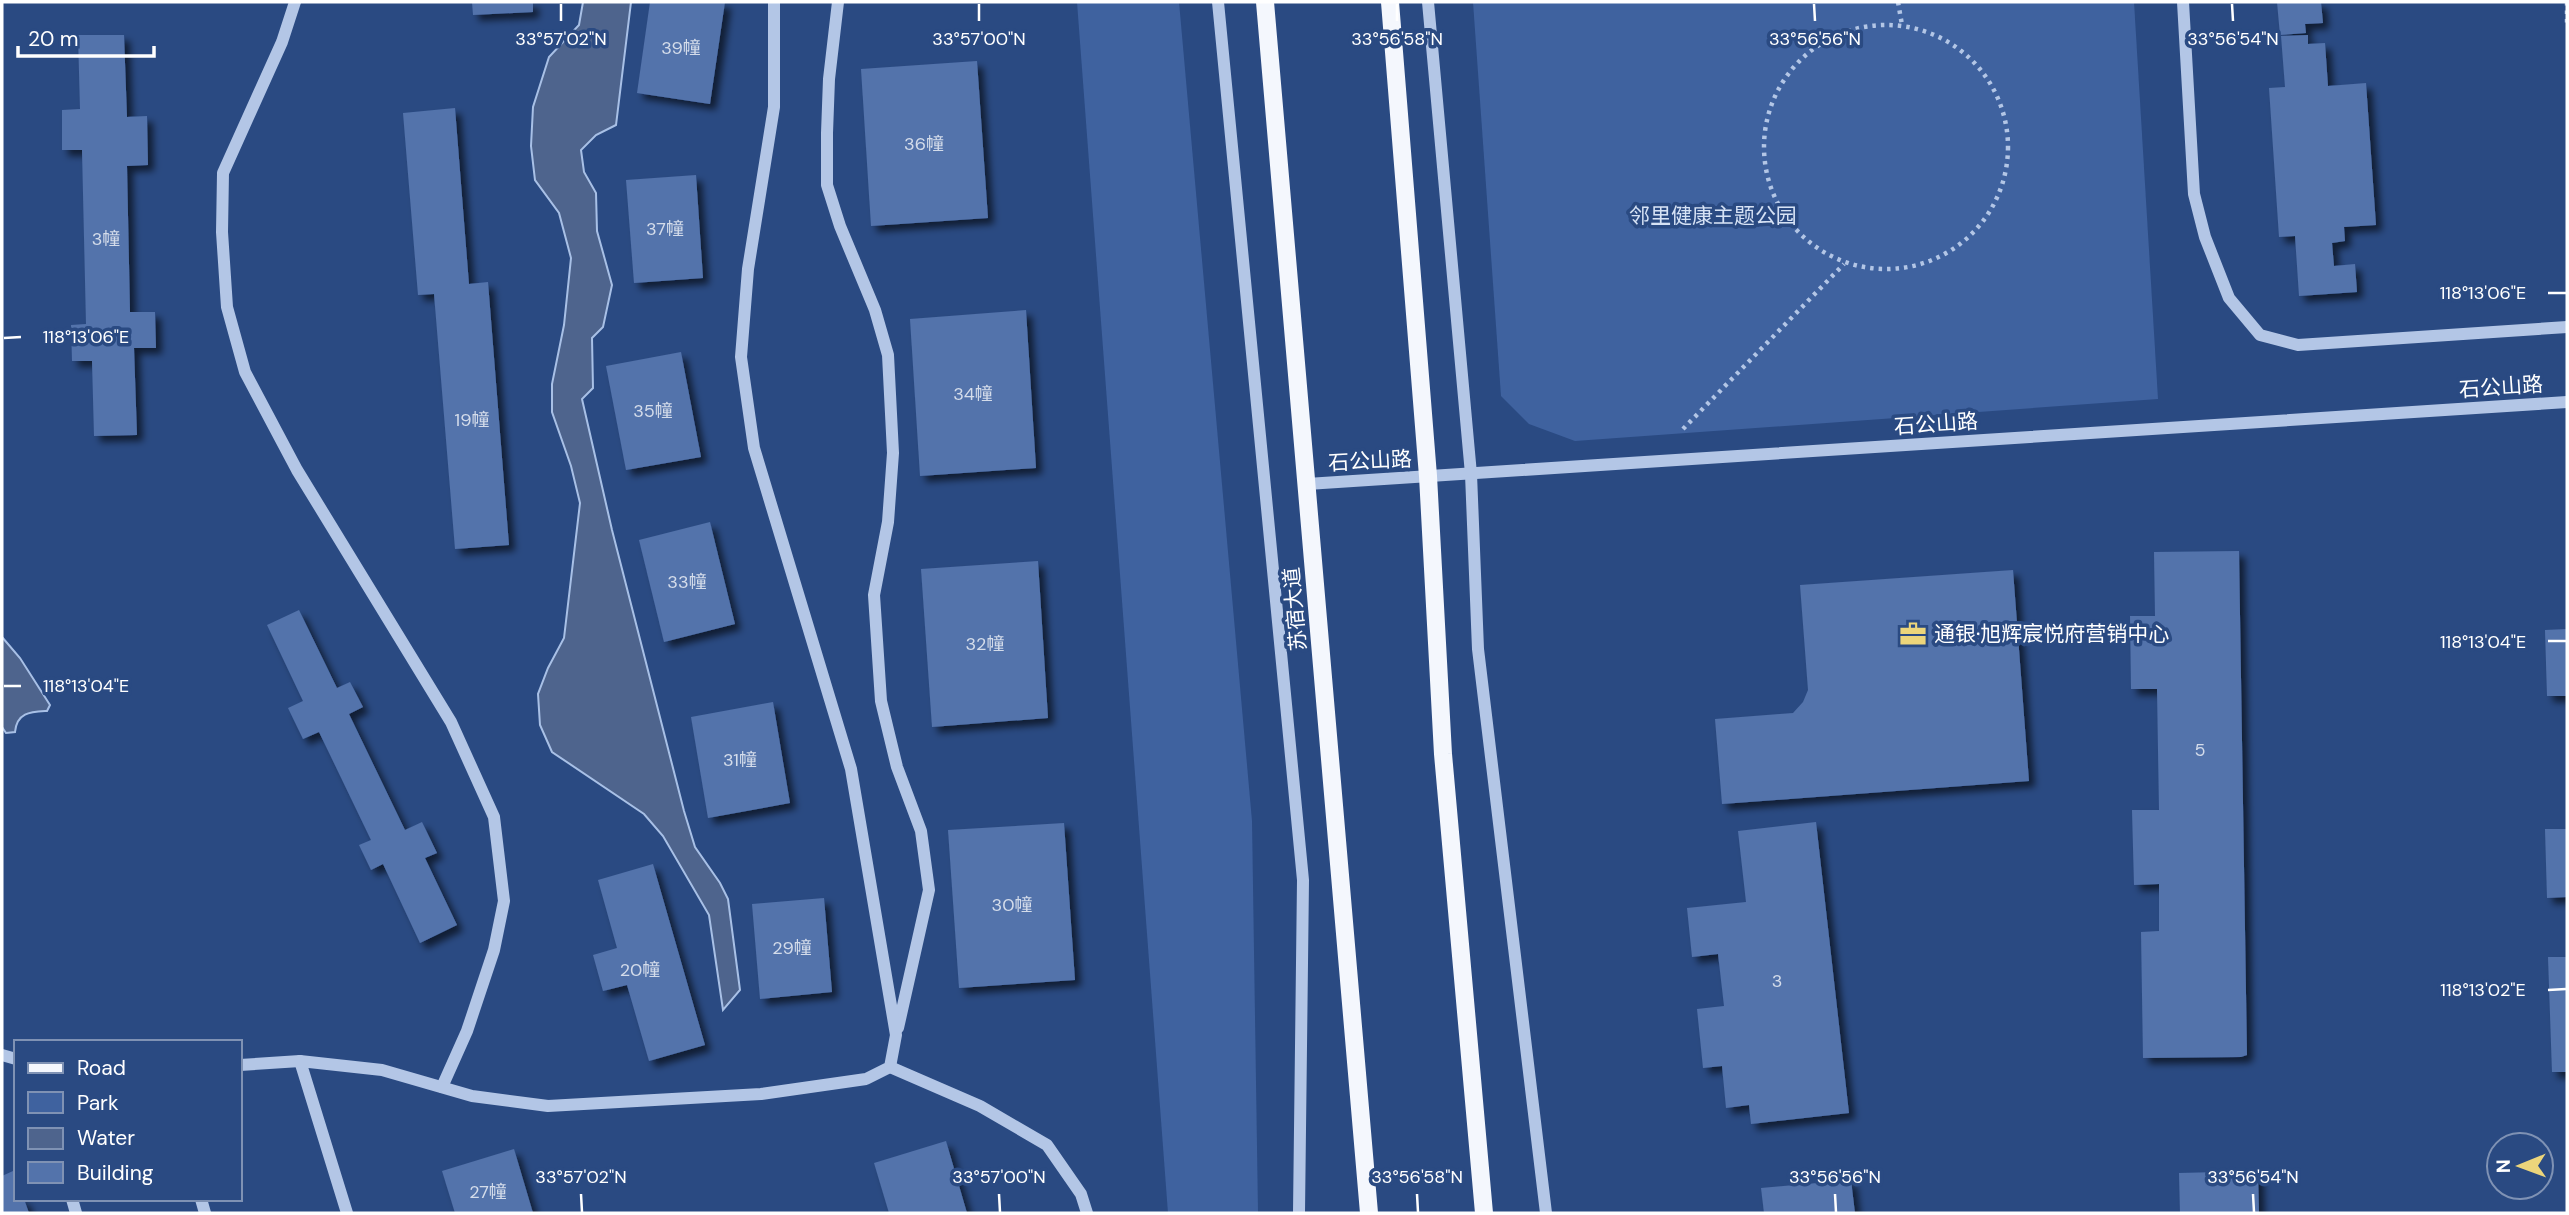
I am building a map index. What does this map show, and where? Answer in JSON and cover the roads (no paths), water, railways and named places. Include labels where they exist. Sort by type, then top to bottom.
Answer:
[{"type":"main road","name":"苏宿大道","points":[[1265,2],[1369,1213]]},
{"type":"main road","points":[[1390,2],[1428,477],[1443,754],[1484,1213]]},
{"type":"street","points":[[295,2],[282,42],[223,173],[222,232],[227,307],[245,372],[304,481],[451,722],[494,817],[504,901],[494,950],[467,1031],[442,1087]]},
{"type":"street","points":[[774,2],[774,107],[748,269],[741,358],[754,448],[851,769],[897,1035]]},
{"type":"street","points":[[242,1065],[300,1061],[382,1070],[472,1096],[548,1106],[761,1094],[866,1079],[890,1066],[929,890],[921,831],[897,767],[881,701],[874,595],[887,522],[893,453],[888,355],[875,310],[840,226],[827,185],[829,79],[838,2]]},
{"type":"street","points":[[1219,2],[1303,880],[1299,1213]]},
{"type":"street","points":[[1428,2],[1471,474],[1478,649],[1546,1213]]},
{"type":"street","points":[[2183,2],[2194,194],[2205,237],[2229,298],[2260,335],[2298,345],[2567,327]]},
{"type":"street","name":"石公山路","points":[[1307,484],[2567,402]]},
{"type":"street","points":[[300,1061],[347,1213]]},
{"type":"street","points":[[890,1066],[980,1106],[1047,1145],[1081,1194],[1087,1213]]},
{"type":"water","points":[[583,2],[631,2],[616,125],[596,135],[581,150],[584,172],[596,193],[597,231],[612,285],[603,327],[592,338],[593,388],[582,399],[612,530],[684,811],[695,847],[728,899],[740,990],[723,1010],[709,915],[663,836],[644,814],[552,752],[540,725],[538,694],[564,638],[580,503],[571,466],[552,412],[552,384],[564,325],[571,258],[559,213],[535,180],[531,146],[533,107],[549,57],[579,25]]},
{"type":"water","points":[[2,637],[20,658],[50,705],[47,711],[26,714],[19,720],[15,732],[6,733],[2,727]]},
{"type":"place","name":"通银·旭辉宸悦府营销中心","points":[[1913,634]]},
{"type":"park label","name":"邻里健康主题公园","points":[[1713,216]]}]
